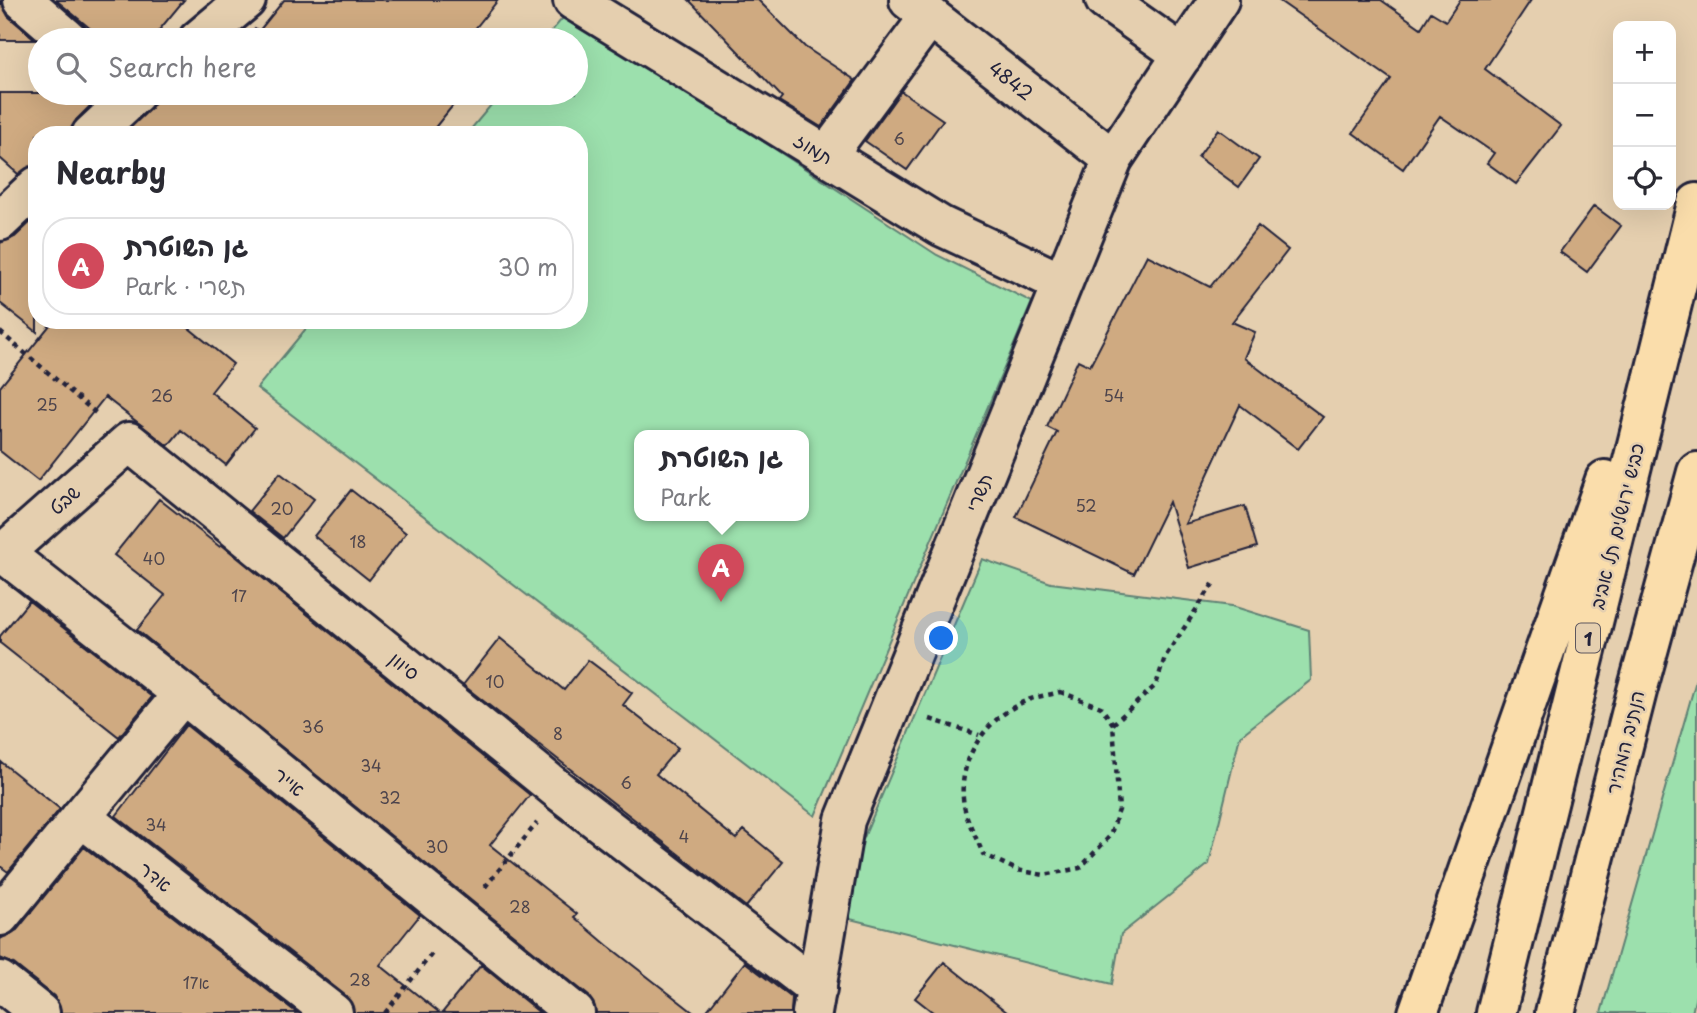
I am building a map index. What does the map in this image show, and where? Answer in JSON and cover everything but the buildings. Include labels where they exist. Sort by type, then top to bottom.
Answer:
[{"type":"highway","name":"כביש ירושלים תל אביב","points":[[1496,1013],[1697,203]]},
{"type":"highway","points":[[1418,1013],[1681,263]]},
{"type":"highway","name":"הנתיב המהיר","points":[[1555,1013],[1637,691],[1697,472]]},
{"type":"street","points":[[23,0],[55,28]]},
{"type":"street","points":[[212,28],[246,0]]},
{"type":"street","name":"תמוז","points":[[573,0],[941,226],[1062,283]]},
{"type":"street","points":[[1105,0],[1183,55]]},
{"type":"street","name":"תשרי","points":[[815,1001],[845,820],[1113,159],[1219,0]]},
{"type":"street","points":[[827,155],[920,8]]},
{"type":"street","name":"4842","points":[[920,8],[1113,159]]},
{"type":"street","points":[[100,126],[121,105]]},
{"type":"street","points":[[0,221],[28,195]]},
{"type":"street","name":"שבט","points":[[1,554],[130,442]]},
{"type":"street","name":"סיוון","points":[[130,442],[815,1001]]},
{"type":"street","name":"אייר","points":[[1,554],[183,694],[575,1013]]},
{"type":"street","points":[[0,916],[183,694]]},
{"type":"street","name":"אדר","points":[[81,817],[333,1013]]},
{"type":"street","points":[[0,981],[40,1013]]},
{"type":"path","points":[[0,332],[130,442]]},
{"type":"path","points":[[1113,724],[1156,685],[1166,657],[1215,581]]},
{"type":"path","points":[[1060,692],[1101,706],[1113,724],[1119,810],[1110,836],[1080,868],[1044,875],[1017,870],[983,854],[965,812],[964,775],[979,735],[1028,700],[1060,692]]},
{"type":"path","points":[[892,705],[979,735]]},
{"type":"green space","points":[[567,13],[937,255],[1032,302],[815,816],[257,388],[306,329],[588,329],[588,126],[474,126],[491,105],[588,105],[588,28],[554,28]]},
{"type":"green space","points":[[982,559],[1051,583],[1232,606],[1309,630],[1311,680],[1240,736],[1209,864],[1121,934],[1112,984],[846,918],[859,849]]},
{"type":"green space","points":[[1697,677],[1697,991],[1692,1013],[1601,1013]]},
{"type":"place","name":"גן השוטרת","points":[[721,602]]}]
